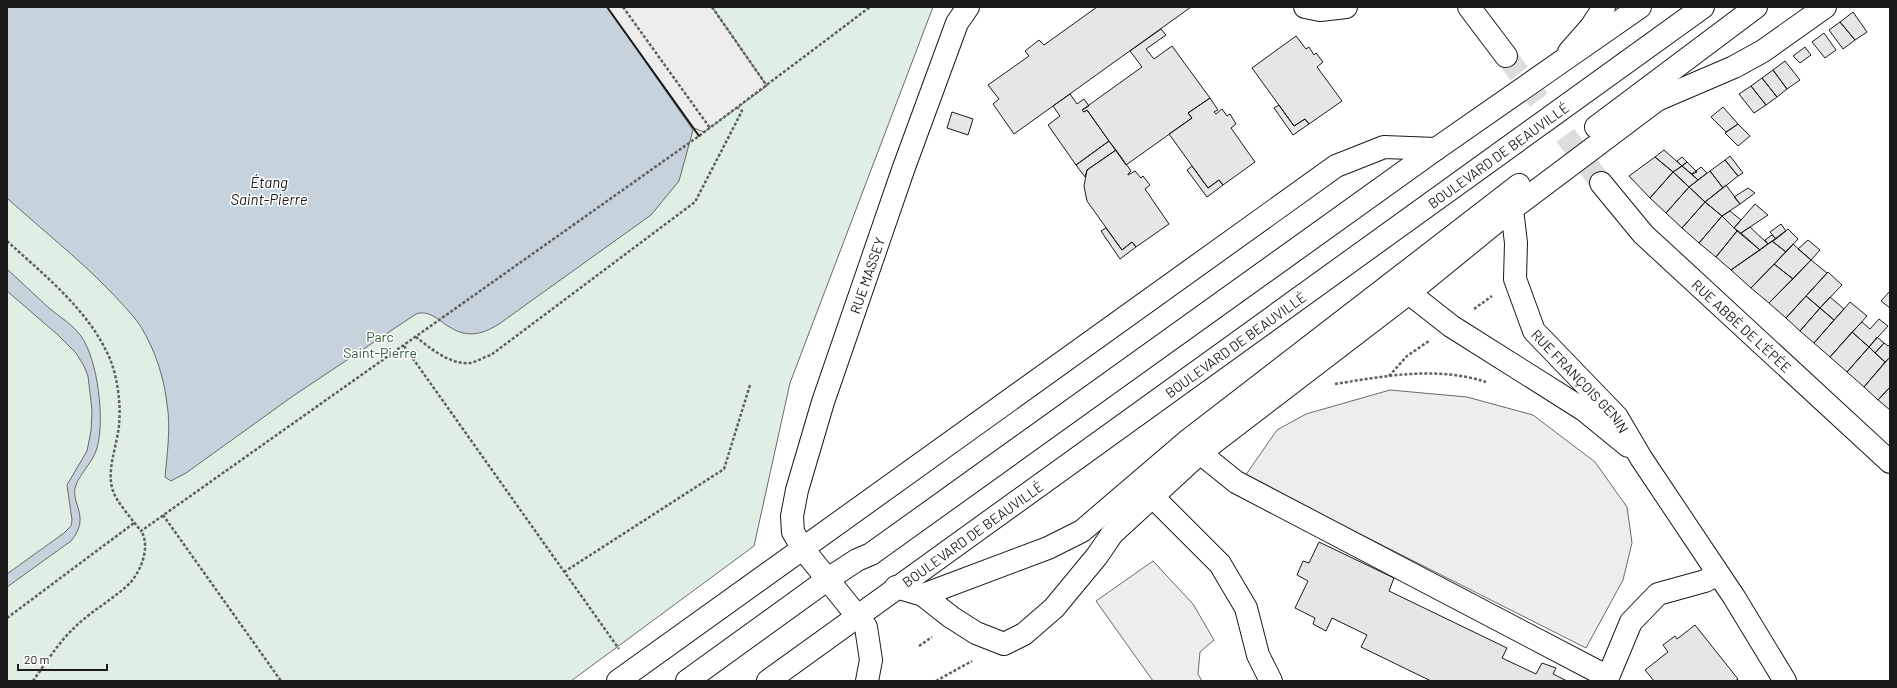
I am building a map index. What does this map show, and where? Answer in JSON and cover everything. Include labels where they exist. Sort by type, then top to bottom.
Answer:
[{"type":"street","name":"RUE MASSEY","points":[[867,681],[871,660],[866,627],[803,549],[792,532],[792,516],[797,490],[823,402],[903,170],[957,23],[968,7]]},
{"type":"street","points":[[1305,7],[1320,10],[1346,7]]},
{"type":"street","points":[[1469,7],[1506,56]]},
{"type":"street","points":[[1560,63],[1591,27],[1604,7]]},
{"type":"street","points":[[687,681],[828,579],[857,560],[871,554],[1436,149],[1640,7]]},
{"type":"street","name":"BOULEVARD DE BEAUVILLÉ","points":[[768,681],[858,617],[896,587],[1703,7]]},
{"type":"street","points":[[896,587],[923,595],[951,618],[976,633],[1004,644],[1024,634],[1054,608],[1097,556],[1112,534],[1136,512],[1148,488],[1186,442],[1393,282],[1756,7]]},
{"type":"street","points":[[923,595],[1048,548],[1082,531],[1106,511],[1148,488],[1200,453],[1410,293],[1512,209],[1657,100],[1734,67],[1763,51],[1825,7]]},
{"type":"street","points":[[618,681],[1336,166],[1384,147],[1436,149]]},
{"type":"street","name":"RUE ABBÉ DE L'ÉPÉE","points":[[1601,183],[1643,234],[1890,462]]},
{"type":"street","name":"RUE FRANÇOIS GENIN","points":[[1512,209],[1516,243],[1515,279],[1534,331],[1617,417],[1641,458],[1718,574],[1785,681]]},
{"type":"street","name":"RUE FRANÇOIS GENIN","points":[[1410,293],[1451,326],[1584,410],[1641,458]]},
{"type":"street","points":[[1200,453],[1236,482],[1608,677],[1631,622],[1658,594],[1705,581],[1718,574]]},
{"type":"street","points":[[1148,488],[1220,564],[1246,608],[1258,654],[1267,679]]},
{"type":"street","points":[[1106,511],[1136,512]]},
{"type":"path","points":[[623,7],[710,128]]},
{"type":"path","points":[[712,7],[767,86]]},
{"type":"path","points":[[141,531],[431,327],[738,108],[870,7]]},
{"type":"path","points":[[416,337],[431,349],[451,360],[470,363],[491,355],[695,202],[742,111],[738,108]]},
{"type":"path","points":[[7,241],[74,304],[95,332],[110,360],[117,388],[119,425],[111,469],[113,492],[141,531],[145,538],[146,546],[144,557],[130,583],[73,628],[33,681]]},
{"type":"path","points":[[404,346],[610,638]]},
{"type":"path","points":[[1330,386],[1388,376],[1440,373],[1479,379],[1492,384]]},
{"type":"path","points":[[564,572],[724,469],[750,385]]},
{"type":"path","points":[[163,515],[281,681]]},
{"type":"path","points":[[7,618],[134,523]]},
{"type":"path","points":[[936,681],[1004,644]]},
{"type":"green space","name":"Parc Saint-Pierre","points":[[7,7],[933,7],[790,383],[754,546],[571,681],[7,681]]},
{"type":"shaded area","points":[[607,7],[712,7],[767,86],[704,132],[694,128]]},
{"type":"shaded area","points":[[1390,390],[1467,397],[1533,415],[1595,462],[1627,507],[1632,543],[1623,580],[1586,648],[1245,476],[1277,430],[1306,414]]},
{"type":"shaded area","points":[[1153,561],[1193,604],[1214,640],[1200,652],[1198,674],[1202,681],[1153,681],[1096,601]]},
{"type":"water","name":"Étang Saint-Pierre","points":[[7,7],[607,7],[693,130],[679,181],[651,215],[499,324],[483,332],[470,334],[459,332],[433,316],[425,313],[416,314],[293,396],[186,473],[171,481],[165,477],[169,422],[164,384],[155,354],[141,327],[126,308],[97,278],[7,198]]},
{"type":"water","points":[[7,269],[81,336],[92,360],[96,375],[100,407],[100,422],[97,448],[76,485],[75,498],[80,517],[80,524],[77,532],[71,541],[7,587],[7,574],[64,533],[71,526],[72,520],[67,485],[87,451],[91,431],[92,410],[88,376],[84,366],[76,353],[58,335],[7,291]]},
{"type":"building","points":[[1097,7],[1191,7],[1014,134],[993,104],[999,99],[988,85],[1029,56],[1025,51],[1039,40],[1044,45]]},
{"type":"building","points":[[1853,12],[1867,32],[1855,40],[1840,22]]},
{"type":"building","points":[[1840,22],[1855,40],[1843,49],[1829,30]]},
{"type":"building","points":[[1161,29],[1166,35],[1146,49],[1154,59],[1172,46],[1210,98],[1188,113],[1192,118],[1126,165],[1087,110],[1084,112],[1082,110],[1142,67],[1130,51]]},
{"type":"building","points":[[1824,33],[1836,50],[1825,58],[1812,42]]},
{"type":"building","points":[[1296,36],[1306,49],[1309,47],[1314,55],[1316,53],[1323,62],[1317,67],[1342,101],[1309,124],[1305,119],[1294,126],[1252,68]]},
{"type":"building","points":[[1805,47],[1811,55],[1800,63],[1793,56]]},
{"type":"building","points":[[1785,61],[1800,80],[1787,89],[1773,70]]},
{"type":"building","points":[[1773,70],[1787,89],[1777,97],[1762,78]]},
{"type":"building","points":[[1762,78],[1777,97],[1766,105],[1751,86]]},
{"type":"building","points":[[1751,86],[1766,105],[1754,113],[1739,94]]},
{"type":"building","points":[[1070,94],[1077,104],[1084,99],[1089,106],[1082,110],[1084,112],[1087,110],[1109,141],[1076,165],[1048,125],[1060,116],[1053,106]]},
{"type":"building","points":[[1210,98],[1218,110],[1214,112],[1216,114],[1222,109],[1227,116],[1230,114],[1236,124],[1231,128],[1255,162],[1223,185],[1219,180],[1208,188],[1169,134],[1192,118],[1188,113]]},
{"type":"building","points":[[1279,105],[1294,126],[1305,119],[1309,124],[1293,135],[1274,108]]},
{"type":"building","points":[[1723,107],[1738,124],[1726,132],[1711,117]]},
{"type":"building","points":[[952,112],[973,119],[968,135],[947,128]]},
{"type":"building","points":[[1738,124],[1750,136],[1738,146],[1725,133]]},
{"type":"building","points":[[1109,141],[1116,150],[1087,170],[1085,177],[1076,165]]},
{"type":"building","points":[[1116,150],[1131,171],[1128,175],[1135,171],[1141,178],[1143,176],[1150,185],[1145,189],[1169,224],[1136,247],[1132,242],[1122,250],[1087,201],[1084,186],[1087,170]]},
{"type":"building","points":[[1664,150],[1682,166],[1673,172],[1655,157]]},
{"type":"building","points":[[1730,156],[1743,173],[1738,176],[1725,160]]},
{"type":"building","points":[[1655,157],[1673,172],[1650,198],[1629,176]]},
{"type":"building","points":[[1682,157],[1687,162],[1682,166],[1677,161]]},
{"type":"building","points":[[1725,160],[1738,176],[1723,188],[1710,171]]},
{"type":"building","points":[[1687,162],[1697,172],[1692,174],[1682,166]]},
{"type":"building","points":[[1192,166],[1208,188],[1219,180],[1223,185],[1207,197],[1187,170]]},
{"type":"building","points":[[1682,166],[1698,180],[1689,187],[1673,172]]},
{"type":"building","points":[[1701,167],[1707,173],[1698,180],[1692,174]]},
{"type":"building","points":[[1710,171],[1723,188],[1705,202],[1689,187]]},
{"type":"building","points":[[1673,172],[1689,187],[1666,213],[1650,198]]},
{"type":"building","points":[[1726,185],[1740,204],[1722,216],[1705,202]]},
{"type":"building","points":[[1689,187],[1705,202],[1682,228],[1666,213]]},
{"type":"building","points":[[1748,188],[1755,193],[1740,204],[1734,197]]},
{"type":"building","points":[[1705,202],[1722,216],[1699,243],[1682,228]]},
{"type":"building","points":[[1755,204],[1768,215],[1741,233],[1734,228]]},
{"type":"building","points":[[1730,211],[1741,220],[1734,228],[1722,216]]},
{"type":"building","points":[[1722,216],[1737,231],[1716,257],[1699,243]]},
{"type":"building","points":[[1781,224],[1786,231],[1776,239],[1770,232]]},
{"type":"building","points":[[1750,227],[1768,244],[1760,250],[1741,233]]},
{"type":"building","points":[[1106,228],[1122,250],[1132,242],[1136,247],[1120,259],[1101,231]]},
{"type":"building","points":[[1788,229],[1798,239],[1786,252],[1772,241]]},
{"type":"building","points":[[1737,231],[1760,250],[1731,270],[1716,257]]},
{"type":"building","points":[[1772,235],[1776,239],[1768,244],[1765,240]]},
{"type":"building","points":[[1808,240],[1820,250],[1811,260],[1798,249]]},
{"type":"building","points":[[1772,241],[1786,252],[1751,288],[1731,270]]},
{"type":"building","points":[[1793,244],[1811,260],[1793,279],[1774,264]]},
{"type":"building","points":[[1811,260],[1827,273],[1786,318],[1769,303]]},
{"type":"building","points":[[1774,264],[1793,279],[1769,303],[1751,288]]},
{"type":"building","points":[[1828,272],[1842,285],[1820,308],[1806,296]]},
{"type":"building","points":[[1890,291],[1890,308],[1881,301]]},
{"type":"building","points":[[1806,296],[1820,308],[1800,331],[1786,318]]},
{"type":"building","points":[[1830,297],[1844,309],[1834,320],[1820,308]]},
{"type":"building","points":[[1850,302],[1867,316],[1830,357],[1814,343]]},
{"type":"building","points":[[1820,308],[1834,320],[1814,343],[1800,331]]},
{"type":"building","points":[[1879,319],[1888,326],[1869,347],[1852,332],[1862,322],[1870,329]]},
{"type":"building","points":[[1852,332],[1869,347],[1847,372],[1830,357]]},
{"type":"building","points":[[1877,337],[1884,343],[1875,353],[1869,347]]},
{"type":"building","points":[[1884,343],[1888,346],[1890,344],[1890,357],[1885,362],[1875,353]]},
{"type":"building","points":[[1869,347],[1885,362],[1864,387],[1847,372]]},
{"type":"building","points":[[1890,357],[1890,387],[1878,400],[1864,387]]},
{"type":"building","points":[[1890,387],[1890,410],[1878,400]]},
{"type":"building","points":[[1319,542],[1394,578],[1389,591],[1507,648],[1502,658],[1536,674],[1542,663],[1556,668],[1553,674],[1567,681],[1431,681],[1361,647],[1367,635],[1332,618],[1326,631],[1313,624],[1315,618],[1295,608],[1308,581],[1297,575],[1303,561],[1309,563]]},
{"type":"building","points":[[1695,625],[1738,679],[1735,681],[1654,681],[1645,670],[1668,652],[1663,645],[1675,636],[1677,639]]},
{"type":"tunnel","points":[[1506,56],[1601,183]]},
{"type":"wall","points":[[607,7],[699,136]]}]
